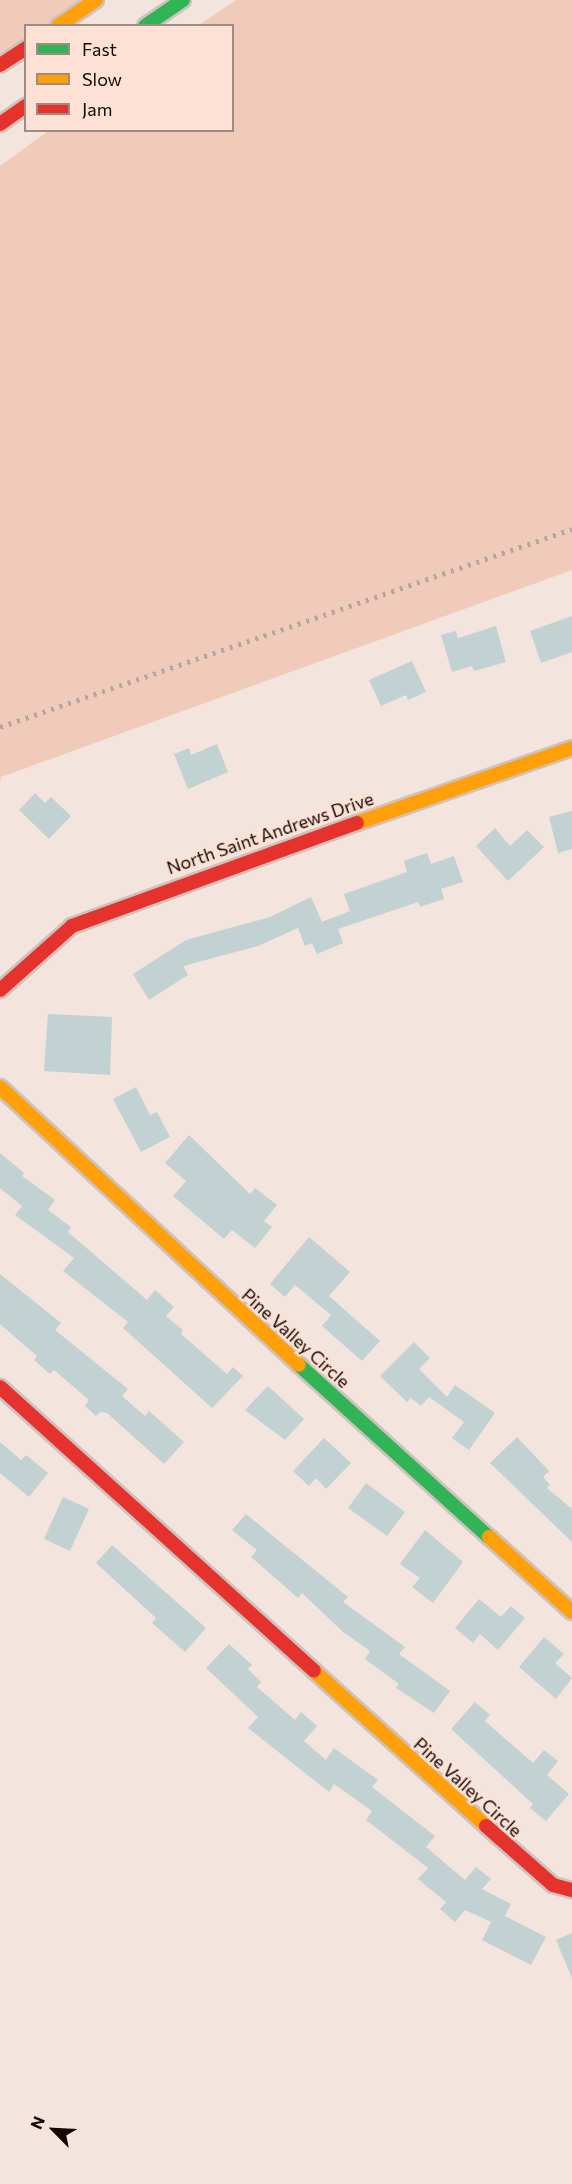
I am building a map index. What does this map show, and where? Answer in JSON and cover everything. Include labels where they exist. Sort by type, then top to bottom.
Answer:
[{"type":"street","points":[[61,24],[96,0]]},
{"type":"street","points":[[148,24],[183,0]]},
{"type":"street","points":[[0,65],[24,49]]},
{"type":"street","points":[[0,124],[24,107]]},
{"type":"street","name":"North Saint Andrews Drive","points":[[0,990],[72,926],[123,904],[572,748]]},
{"type":"street","name":"Pine Valley Circle","points":[[0,1087],[212,1287],[572,1612]]},
{"type":"street","name":"Pine Valley Circle","points":[[0,1386],[521,1858],[553,1885],[572,1890]]},
{"type":"shaded area","points":[[0,0],[96,0],[60,24],[24,24],[24,49],[0,65]]},
{"type":"shaded area","points":[[236,0],[572,0],[572,570],[1,777],[0,782],[0,166],[47,132],[234,132],[234,24],[200,24]]},
{"type":"building","points":[[572,616],[572,652],[541,663],[530,631]]},
{"type":"building","points":[[496,626],[506,662],[474,671],[472,666],[452,672],[441,635],[456,631],[458,638]]},
{"type":"building","points":[[412,661],[426,692],[408,700],[406,695],[381,706],[369,680]]},
{"type":"building","points":[[217,744],[228,772],[188,789],[174,754],[189,748],[191,755]]},
{"type":"building","points":[[35,793],[45,803],[51,797],[71,816],[49,839],[19,810]]},
{"type":"building","points":[[572,811],[572,849],[558,853],[549,817]]},
{"type":"building","points":[[495,828],[510,846],[527,830],[544,847],[508,881],[476,846]]},
{"type":"building","points":[[427,853],[431,864],[454,856],[463,882],[441,889],[444,899],[420,907],[418,902],[338,929],[343,943],[317,954],[312,943],[305,946],[298,928],[258,946],[183,966],[188,975],[149,1000],[133,974],[186,940],[270,917],[311,897],[322,922],[350,911],[344,894],[407,872],[404,861]]},
{"type":"building","points":[[48,1014],[112,1017],[110,1075],[44,1071]]},
{"type":"building","points":[[136,1087],[150,1115],[157,1112],[170,1137],[141,1152],[113,1099]]},
{"type":"building","points":[[189,1135],[250,1194],[255,1188],[277,1205],[264,1221],[272,1227],[255,1248],[232,1230],[224,1239],[173,1196],[186,1181],[165,1163]]},
{"type":"building","points":[[0,1153],[24,1173],[22,1176],[55,1200],[48,1210],[71,1227],[68,1232],[147,1300],[155,1290],[174,1307],[166,1316],[183,1330],[181,1334],[227,1374],[233,1367],[243,1376],[212,1408],[123,1328],[128,1322],[63,1271],[74,1258],[15,1215],[22,1206],[0,1188]]},
{"type":"building","points":[[309,1237],[350,1272],[329,1296],[380,1341],[362,1361],[322,1326],[331,1315],[295,1285],[285,1297],[270,1284]]},
{"type":"building","points":[[0,1274],[61,1323],[55,1330],[128,1389],[122,1396],[145,1416],[149,1411],[184,1442],[164,1464],[107,1413],[100,1412],[96,1416],[85,1406],[89,1400],[54,1370],[50,1374],[34,1360],[37,1356],[0,1324]]},
{"type":"building","points":[[414,1342],[430,1358],[419,1369],[447,1397],[455,1385],[495,1413],[469,1450],[452,1438],[464,1422],[429,1397],[421,1406],[411,1398],[407,1402],[380,1376]]},
{"type":"building","points":[[268,1386],[304,1419],[285,1440],[245,1410]]},
{"type":"building","points":[[517,1437],[549,1471],[543,1477],[550,1485],[547,1488],[572,1509],[572,1542],[490,1463]]},
{"type":"building","points":[[324,1438],[351,1463],[326,1489],[316,1478],[309,1486],[293,1471]]},
{"type":"building","points":[[0,1442],[21,1460],[26,1455],[48,1473],[29,1497],[0,1473]]},
{"type":"building","points":[[366,1483],[405,1512],[387,1536],[348,1508]]},
{"type":"building","points":[[63,1497],[89,1509],[70,1551],[44,1539]]},
{"type":"building","points":[[246,1514],[348,1597],[343,1602],[405,1647],[399,1654],[450,1691],[434,1713],[396,1688],[399,1684],[365,1659],[370,1651],[342,1631],[302,1593],[298,1598],[251,1557],[257,1550],[232,1530]]},
{"type":"building","points":[[425,1530],[463,1562],[433,1603],[412,1587],[420,1578],[400,1564]]},
{"type":"building","points":[[112,1545],[206,1628],[185,1652],[152,1623],[156,1618],[96,1563]]},
{"type":"building","points":[[479,1599],[501,1617],[511,1606],[525,1618],[498,1650],[480,1634],[473,1643],[455,1628]]},
{"type":"building","points":[[544,1637],[564,1654],[555,1663],[572,1678],[556,1699],[519,1667]]},
{"type":"building","points":[[229,1644],[252,1665],[248,1669],[261,1682],[257,1687],[295,1720],[301,1712],[317,1726],[304,1741],[326,1760],[334,1748],[378,1780],[372,1787],[435,1836],[426,1847],[465,1880],[476,1867],[491,1879],[482,1889],[511,1904],[505,1916],[546,1937],[531,1965],[482,1940],[491,1922],[465,1910],[455,1922],[440,1909],[446,1902],[418,1879],[428,1868],[366,1820],[372,1811],[334,1784],[329,1792],[248,1728],[258,1717],[206,1668]]},
{"type":"building","points":[[475,1702],[490,1715],[485,1721],[533,1763],[544,1750],[558,1761],[547,1775],[569,1794],[546,1821],[530,1808],[533,1804],[451,1729]]},
{"type":"building","points":[[572,1933],[572,1978],[556,1940]]},
{"type":"railway","points":[[0,727],[572,529]]},
{"type":"traffic: fast","points":[[148,24],[183,0]]},
{"type":"traffic: fast","points":[[299,1365],[489,1537]]},
{"type":"traffic: slow","points":[[61,24],[96,0]]},
{"type":"traffic: slow","points":[[357,823],[572,748]]},
{"type":"traffic: slow","points":[[0,1087],[299,1365]]},
{"type":"traffic: slow","points":[[489,1537],[572,1612]]},
{"type":"traffic: slow","points":[[314,1671],[486,1826]]},
{"type":"traffic: jam","points":[[0,65],[24,49]]},
{"type":"traffic: jam","points":[[0,124],[24,107]]},
{"type":"traffic: jam","points":[[0,990],[72,926],[357,823]]},
{"type":"traffic: jam","points":[[0,1387],[314,1671]]},
{"type":"traffic: jam","points":[[486,1826],[553,1885],[572,1890]]}]
